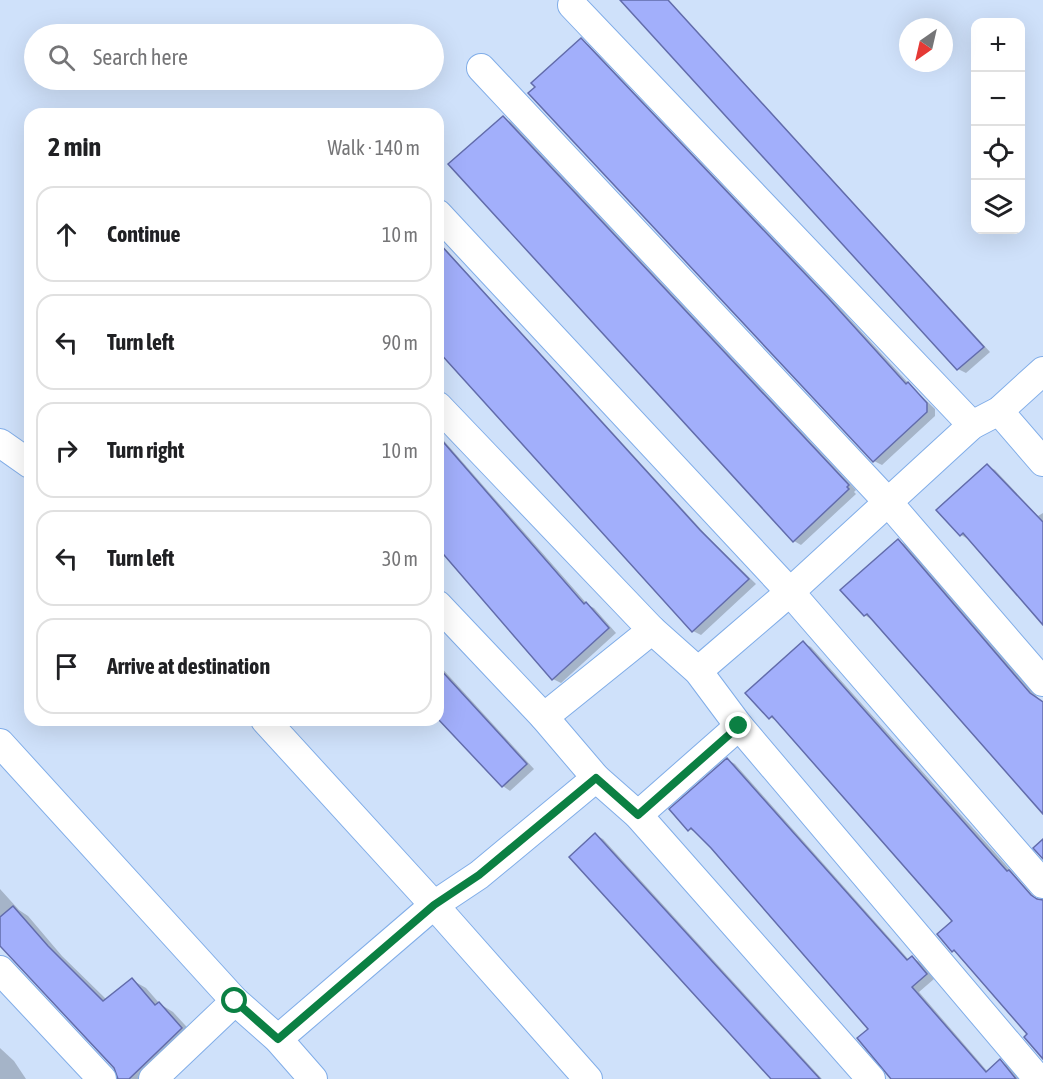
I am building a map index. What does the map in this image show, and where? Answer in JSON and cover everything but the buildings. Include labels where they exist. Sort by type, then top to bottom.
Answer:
[{"type":"street","points":[[572,5],[972,425]]},
{"type":"street","points":[[481,68],[888,502],[1043,682]]},
{"type":"street","points":[[444,220],[790,592],[1043,884]]},
{"type":"street","points":[[698,671],[790,592],[972,425],[999,411],[1043,371]]},
{"type":"street","points":[[999,411],[1043,462]]},
{"type":"street","points":[[444,412],[652,630],[698,671],[739,726],[1038,1079]]},
{"type":"street","points":[[0,443],[24,460]]},
{"type":"street","points":[[444,611],[544,717],[596,778],[638,815],[871,1079]]},
{"type":"street","points":[[544,717],[652,630]]},
{"type":"street","points":[[270,726],[434,905],[588,1079]]},
{"type":"street","points":[[638,815],[739,726]]},
{"type":"street","points":[[0,743],[235,1001],[278,1039],[313,1079]]},
{"type":"street","points":[[278,1039],[434,905],[479,875],[596,778]]},
{"type":"street","points":[[0,970],[102,1079]]},
{"type":"street","points":[[153,1079],[235,1001]]},
{"type":"route","points":[[235,1001],[278,1039],[434,905],[479,875],[596,778],[638,815],[739,726]]}]
